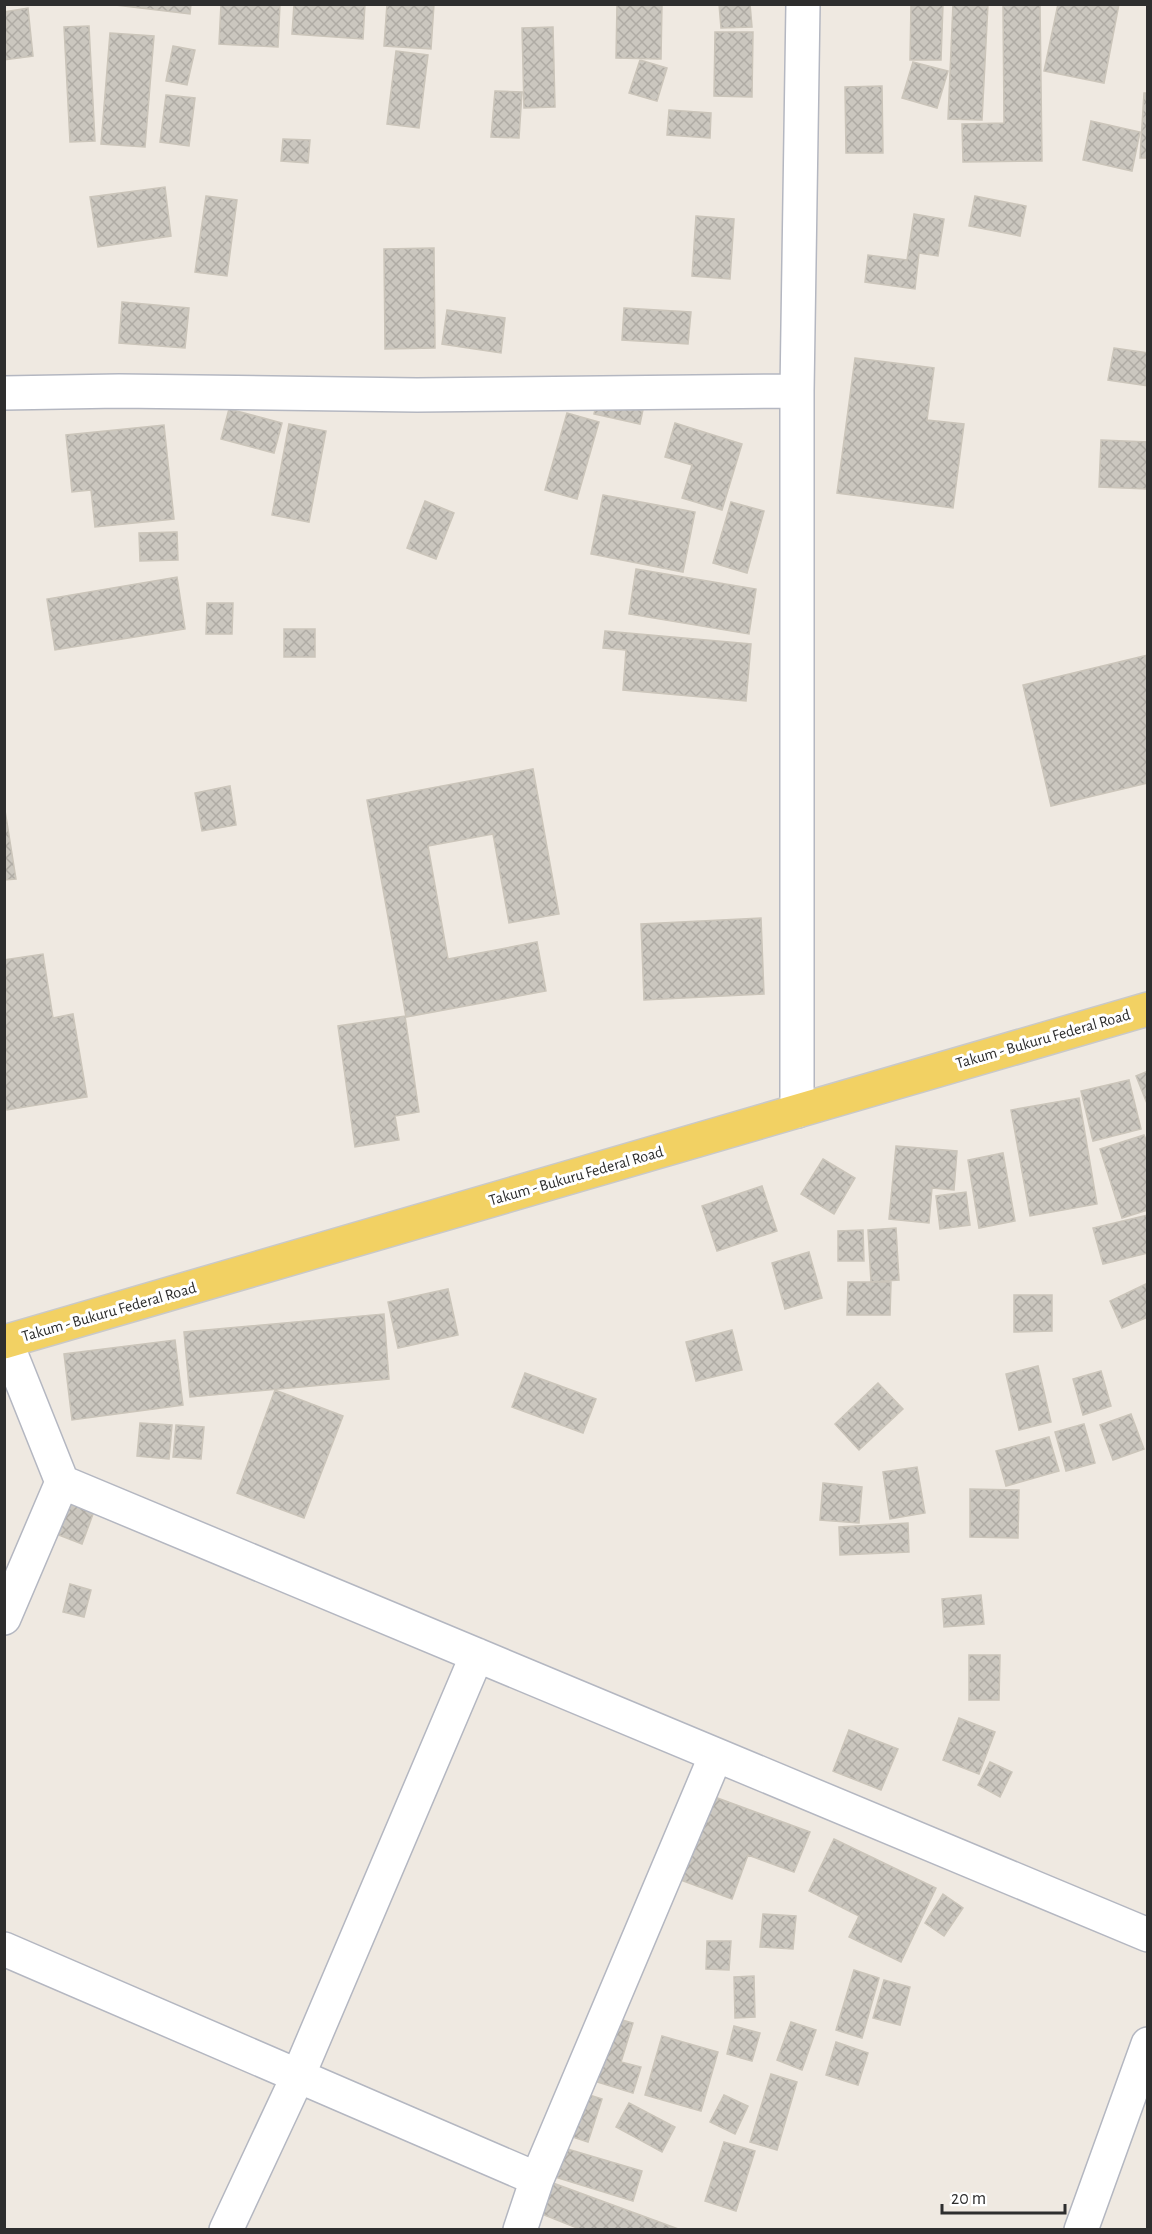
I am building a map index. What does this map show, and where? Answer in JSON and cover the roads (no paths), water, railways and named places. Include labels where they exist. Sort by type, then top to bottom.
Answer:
[{"type":"main road","name":"Takum - Bukuru Federal Road","points":[[5,1342],[1148,1009]]},
{"type":"street","points":[[797,1111],[797,391],[803,4]]},
{"type":"street","points":[[4,393],[119,391],[417,395],[797,391]]},
{"type":"street","points":[[5,1342],[62,1482],[1148,1935]]},
{"type":"street","points":[[4,1618],[62,1482]]},
{"type":"street","points":[[226,2229],[298,2076],[477,1655]]},
{"type":"street","points":[[520,2229],[537,2179],[716,1755]]},
{"type":"street","points":[[4,1949],[537,2179]]},
{"type":"street","points":[[1081,2229],[1148,2044]]}]
